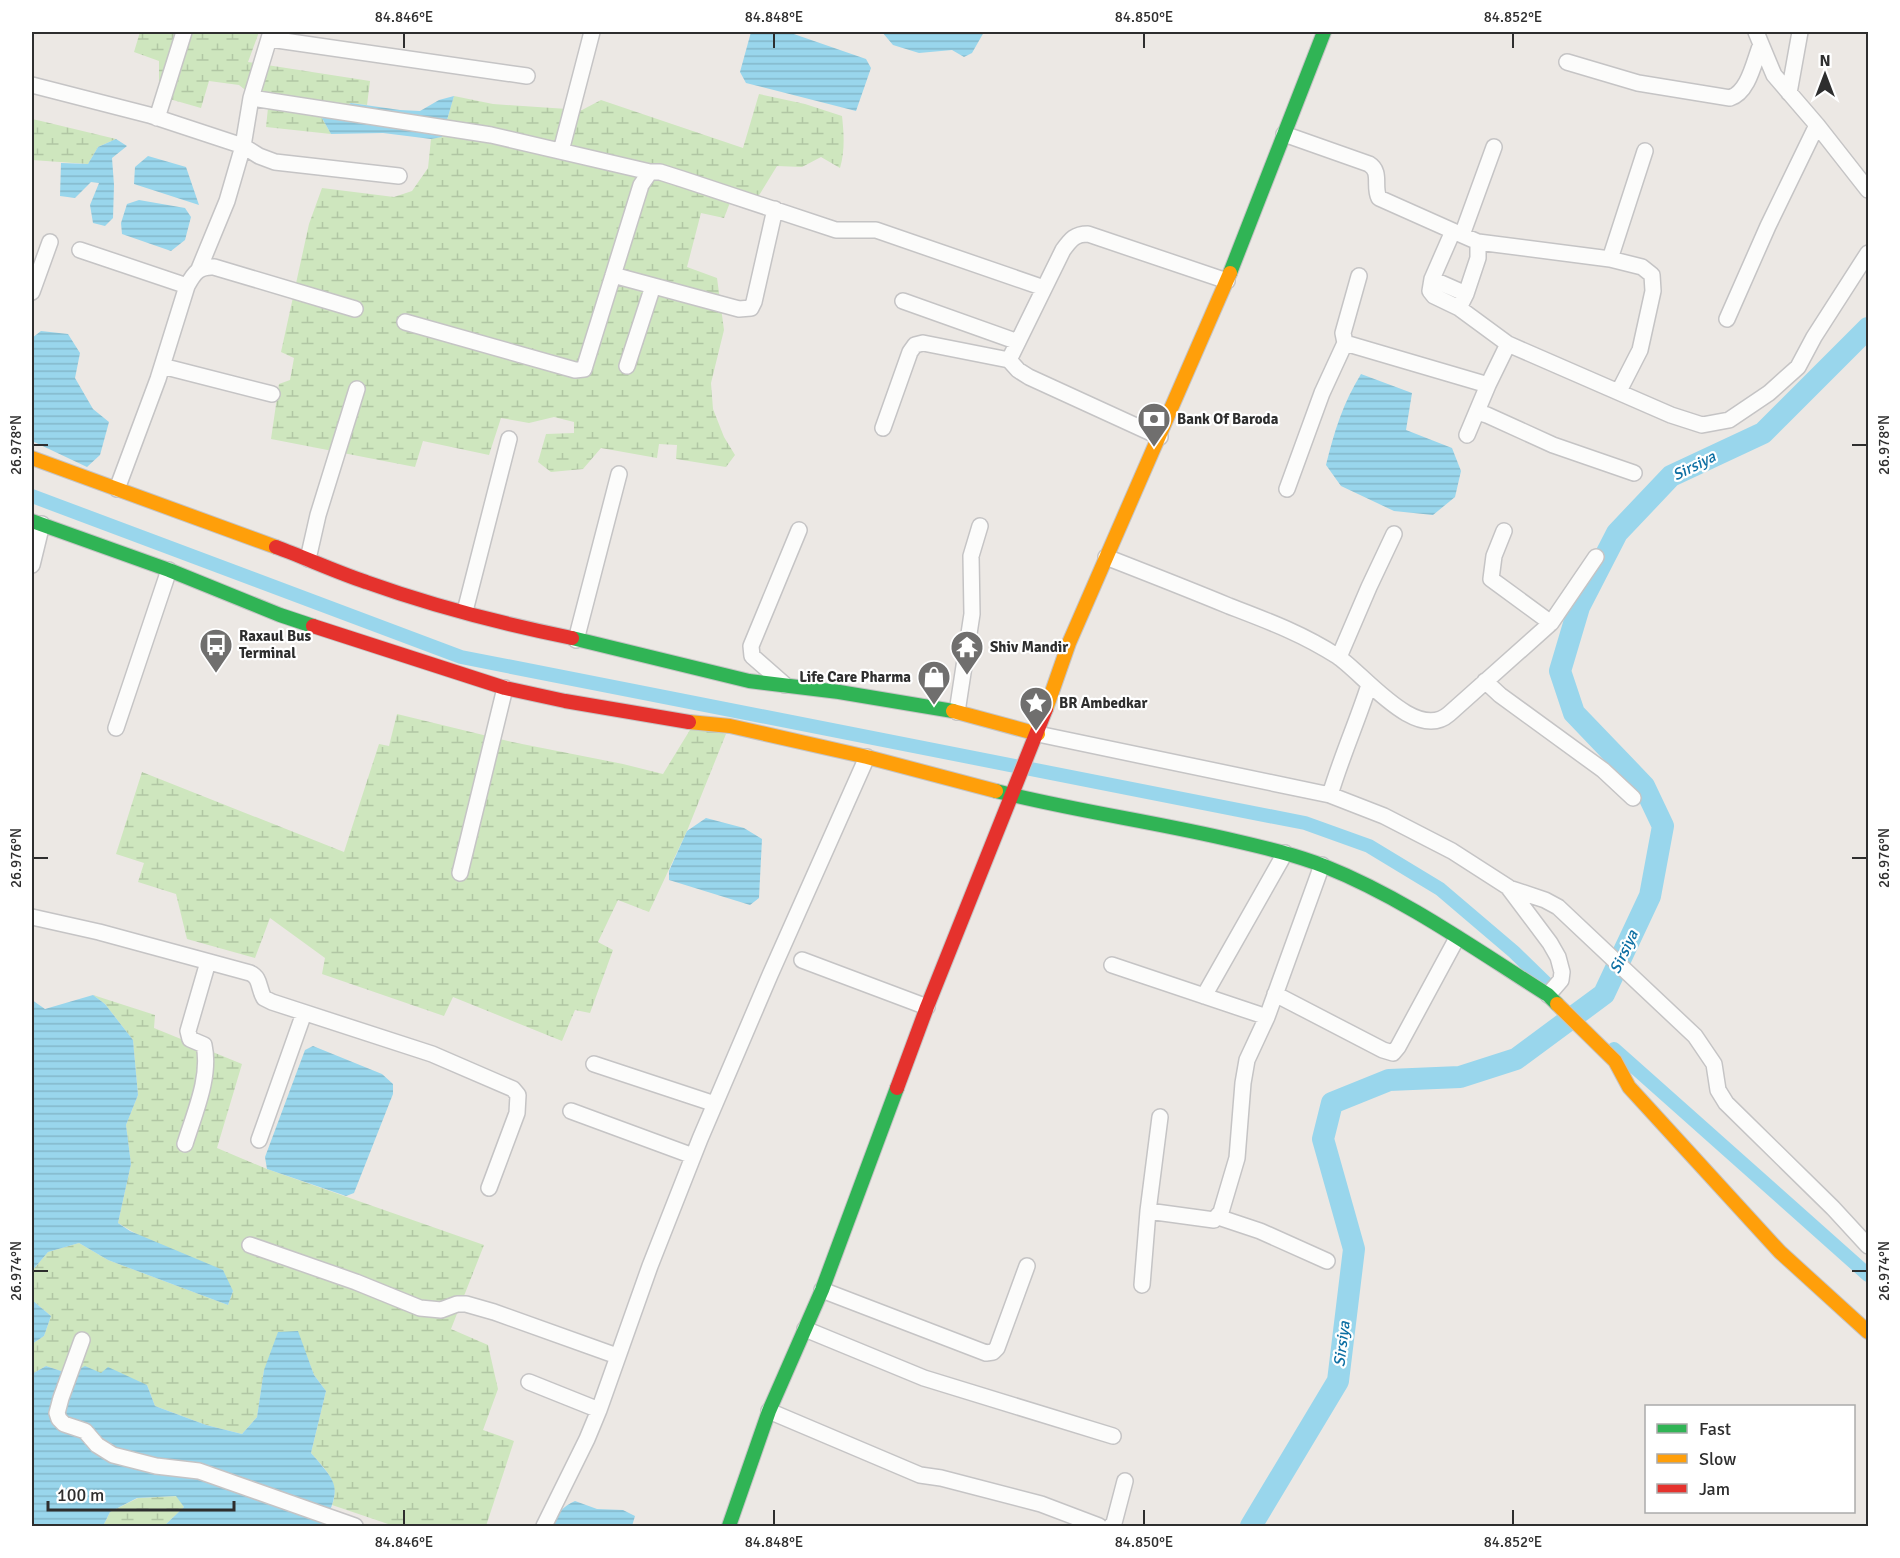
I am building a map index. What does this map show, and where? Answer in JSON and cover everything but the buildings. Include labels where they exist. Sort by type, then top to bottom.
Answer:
[{"type":"main road","points":[[729,1527],[769,1411],[822,1290],[927,1007],[1038,734],[1069,643],[1227,281],[1324,32]]},
{"type":"main road","points":[[32,458],[413,598],[690,668],[786,686],[839,692],[957,712],[1038,734]]},
{"type":"main road","points":[[37,522],[170,570],[280,615],[505,688],[670,720],[730,726],[867,757],[1012,795],[1178,827],[1285,853],[1357,880],[1414,910],[1457,938],[1553,991],[1615,1061],[1629,1087],[1780,1252],[1869,1332]]},
{"type":"street","points":[[157,118],[184,32]]},
{"type":"street","points":[[561,151],[592,32]]},
{"type":"street","points":[[1789,93],[1800,32]]},
{"type":"street","points":[[200,269],[227,201],[243,146],[251,98],[270,35],[527,76]]},
{"type":"street","points":[[1758,38],[1774,75],[1818,125],[1869,190]]},
{"type":"street","points":[[1567,62],[1638,83],[1730,98],[1737,96],[1743,89],[1758,38]]},
{"type":"street","points":[[32,86],[157,118],[243,146],[275,162],[399,176]]},
{"type":"street","points":[[251,98],[491,135],[650,172],[660,172],[836,230],[876,230],[1044,288]]},
{"type":"street","points":[[1727,319],[1768,226],[1818,125]]},
{"type":"street","points":[[1284,134],[1370,164],[1376,171],[1378,198],[1478,242],[1610,259],[1642,267],[1652,275],[1654,281],[1640,350],[1619,391]]},
{"type":"street","points":[[1494,147],[1458,233],[1432,279],[1430,291],[1434,296],[1462,301],[1508,344],[1671,415],[1702,425],[1729,420],[1769,393],[1798,367],[1814,337],[1869,253]]},
{"type":"street","points":[[1610,259],[1645,151]]},
{"type":"street","points":[[405,322],[580,370],[584,369],[641,184],[650,172]]},
{"type":"street","points":[[613,275],[739,309],[751,308],[775,209]]},
{"type":"street","points":[[1009,360],[1063,250],[1078,234],[1088,234],[1227,281]]},
{"type":"street","points":[[32,292],[50,242]]},
{"type":"street","points":[[1462,301],[1478,258],[1478,242]]},
{"type":"street","points":[[80,250],[187,286]]},
{"type":"street","points":[[117,489],[162,366],[187,286],[200,269],[214,267],[355,309]]},
{"type":"street","points":[[1287,489],[1322,393],[1345,343],[1343,333],[1359,276]]},
{"type":"street","points":[[627,366],[653,286]]},
{"type":"street","points":[[903,301],[1018,342]]},
{"type":"street","points":[[882,428],[910,352],[915,345],[923,342],[1009,360],[1029,377],[1160,437]]},
{"type":"street","points":[[1345,343],[1488,385]]},
{"type":"street","points":[[1467,435],[1508,344]]},
{"type":"street","points":[[162,366],[272,394]]},
{"type":"street","points":[[308,559],[318,515],[357,389]]},
{"type":"street","points":[[1476,412],[1553,445],[1634,474]]},
{"type":"street","points":[[465,611],[509,439]]},
{"type":"street","points":[[576,640],[619,474]]},
{"type":"street","points":[[32,564],[37,522]]},
{"type":"street","points":[[957,712],[972,614],[971,556],[980,526]]},
{"type":"street","points":[[786,686],[752,656],[752,646],[799,530]]},
{"type":"street","points":[[1504,531],[1494,556],[1491,579],[1551,623]]},
{"type":"street","points":[[1339,657],[1394,534]]},
{"type":"street","points":[[1106,557],[1298,633],[1339,657],[1392,703],[1418,719],[1436,722],[1443,720],[1551,623],[1596,557]]},
{"type":"street","points":[[116,728],[170,570]]},
{"type":"street","points":[[1485,681],[1500,695],[1603,770],[1633,798]]},
{"type":"street","points":[[1330,795],[1369,684]]},
{"type":"street","points":[[460,873],[505,688]]},
{"type":"street","points":[[1038,734],[1330,795],[1384,816],[1452,851],[1508,888],[1545,900],[1558,907],[1695,1036],[1714,1064],[1718,1090],[1726,1103],[1869,1246]]},
{"type":"street","points":[[544,1527],[599,1410],[617,1356],[693,1156],[867,757]]},
{"type":"street","points":[[1204,996],[1285,853]]},
{"type":"street","points":[[1148,1211],[1214,1220],[1218,1217],[1237,1158],[1247,1060],[1267,1017],[1322,865]]},
{"type":"street","points":[[1508,888],[1533,919],[1558,957],[1562,972],[1553,991]]},
{"type":"street","points":[[32,917],[99,932],[256,976],[264,998],[432,1054],[513,1089],[518,1095],[517,1113],[489,1188]]},
{"type":"street","points":[[1275,994],[1393,1053],[1457,938]]},
{"type":"street","points":[[802,960],[927,1007]]},
{"type":"street","points":[[185,1144],[204,1081],[205,1066],[204,1046],[190,1039],[188,1031],[208,962]]},
{"type":"street","points":[[1112,965],[1267,1017]]},
{"type":"street","points":[[259,1140],[304,1013]]},
{"type":"street","points":[[594,1064],[715,1104]]},
{"type":"street","points":[[572,1111],[693,1156]]},
{"type":"street","points":[[1142,1285],[1148,1211],[1160,1117]]},
{"type":"street","points":[[1218,1217],[1271,1236],[1327,1261]]},
{"type":"street","points":[[250,1245],[356,1282],[420,1308],[441,1310],[457,1304],[466,1304],[617,1356]]},
{"type":"street","points":[[822,1290],[986,1353],[993,1352],[997,1348],[1027,1266]]},
{"type":"street","points":[[805,1329],[924,1378],[1113,1436]]},
{"type":"street","points":[[82,1340],[57,1413],[64,1424],[85,1431],[97,1445],[113,1455],[156,1466],[199,1471],[355,1527]]},
{"type":"street","points":[[529,1382],[599,1410]]},
{"type":"street","points":[[769,1411],[920,1475],[941,1478],[1041,1504],[1100,1527]]},
{"type":"street","points":[[1111,1527],[1125,1481]]},
{"type":"green space","points":[[140,32],[259,32],[248,62],[370,81],[367,105],[351,103],[322,118],[331,134],[266,127],[268,108],[239,85],[209,81],[201,108],[159,96],[159,61],[134,52]]},
{"type":"green space","points":[[759,94],[805,104],[842,116],[844,136],[842,162],[840,168],[821,157],[802,167],[777,166],[758,197],[734,192],[724,218],[701,213],[687,267],[717,278],[724,330],[711,383],[713,409],[724,437],[735,455],[726,467],[676,459],[677,445],[659,444],[657,458],[601,448],[583,469],[551,472],[538,462],[546,434],[574,433],[574,422],[554,417],[529,423],[501,418],[489,455],[423,441],[415,467],[271,439],[279,384],[290,380],[294,358],[281,352],[309,224],[322,188],[394,197],[412,191],[428,168],[431,139],[442,137],[454,96],[493,104],[582,110],[601,100],[743,148]]},
{"type":"green space","points":[[32,119],[116,139],[98,147],[88,164],[32,160]]},
{"type":"green space","points":[[397,714],[512,742],[663,774],[693,725],[726,734],[687,831],[649,912],[618,900],[598,942],[613,950],[590,1013],[575,1010],[562,1041],[453,997],[444,1016],[322,974],[325,958],[270,918],[255,958],[187,939],[176,894],[138,882],[144,863],[116,854],[142,772],[344,852],[379,744],[389,746]]},
{"type":"green space","points":[[93,995],[155,1015],[154,1028],[242,1064],[217,1148],[267,1169],[484,1245],[451,1329],[488,1345],[498,1389],[483,1430],[514,1441],[486,1526],[394,1526],[332,1505],[333,1483],[311,1453],[326,1391],[314,1375],[297,1331],[264,1370],[257,1417],[242,1434],[206,1425],[155,1406],[147,1385],[101,1373],[70,1374],[46,1366],[32,1374],[32,1344],[44,1336],[51,1316],[32,1300],[32,1271],[48,1252],[79,1243],[108,1260],[228,1305],[233,1291],[118,1223],[131,1164],[126,1125],[138,1095],[133,1040],[105,1004]]},
{"type":"green space","points":[[177,1496],[184,1507],[164,1526],[103,1526],[110,1512],[138,1498]]},
{"type":"water","points":[[751,32],[788,32],[866,59],[871,68],[856,111],[746,83],[740,72]]},
{"type":"water","points":[[882,32],[984,32],[972,53],[964,57],[952,50],[919,53],[893,45]]},
{"type":"water","points":[[454,96],[442,137],[431,139],[383,133],[331,134],[322,118],[351,103],[420,111],[439,100]]},
{"type":"water","points":[[116,139],[127,146],[112,158],[113,218],[105,226],[93,223],[90,205],[99,183],[91,182],[75,198],[60,196],[61,163],[88,164],[98,147]]},
{"type":"water","points":[[148,156],[186,167],[199,205],[134,184],[135,167]]},
{"type":"water","points":[[139,200],[185,208],[191,217],[185,240],[171,251],[122,234],[121,223],[127,204]]},
{"type":"water","points":[[41,331],[68,334],[80,353],[75,378],[93,409],[109,422],[100,455],[87,467],[32,441],[32,338]]},
{"type":"water","points":[[1361,374],[1412,393],[1406,430],[1452,448],[1461,471],[1455,497],[1433,515],[1394,511],[1341,486],[1326,465],[1340,418]]},
{"type":"water","points":[[706,818],[744,828],[762,839],[759,898],[750,905],[669,880],[669,871],[687,831]]},
{"type":"water","points":[[93,995],[105,1004],[133,1040],[138,1095],[126,1125],[131,1164],[118,1223],[130,1231],[223,1270],[233,1291],[228,1305],[108,1260],[79,1243],[48,1252],[32,1271],[32,1000],[45,1009]]},
{"type":"water","points":[[313,1046],[382,1074],[393,1084],[393,1094],[354,1193],[346,1196],[267,1169],[265,1157],[305,1050]]},
{"type":"water","points":[[32,1300],[51,1316],[44,1336],[32,1344]]},
{"type":"water","points":[[298,1331],[314,1375],[326,1391],[311,1453],[328,1473],[334,1487],[333,1502],[324,1526],[164,1526],[184,1507],[176,1496],[137,1498],[110,1512],[103,1526],[32,1526],[32,1374],[46,1366],[70,1374],[85,1366],[101,1373],[108,1367],[147,1385],[155,1406],[206,1425],[242,1434],[257,1417],[264,1370],[278,1332]]},
{"type":"water","points":[[575,1501],[597,1509],[623,1510],[635,1516],[632,1526],[553,1526],[561,1511]]},
{"type":"waterway","name":"Sirsiya","points":[[1251,1526],[1338,1381],[1354,1249],[1323,1139],[1332,1103],[1389,1080],[1460,1077],[1516,1059],[1604,994],[1650,896],[1663,826],[1644,786],[1574,713],[1560,671],[1579,607],[1617,533],[1671,476],[1763,433],[1868,328]]},
{"type":"waterway","points":[[32,496],[461,657],[1305,823],[1369,846],[1440,889],[1514,952],[1553,990]]},
{"type":"waterway","points":[[1614,1049],[1868,1275]]},
{"type":"traffic: fast","points":[[1230,273],[1324,32]]},
{"type":"traffic: fast","points":[[32,521],[169,570],[313,626]]},
{"type":"traffic: fast","points":[[572,638],[749,681],[839,692],[953,711]]},
{"type":"traffic: fast","points":[[996,791],[1236,841],[1292,855],[1324,866],[1411,909],[1548,995],[1557,1004]]},
{"type":"traffic: fast","points":[[729,1526],[769,1411],[822,1290],[897,1088]]},
{"type":"traffic: slow","points":[[1046,709],[1069,643],[1230,273]]},
{"type":"traffic: slow","points":[[32,458],[276,547]]},
{"type":"traffic: slow","points":[[953,711],[1038,734]]},
{"type":"traffic: slow","points":[[689,722],[730,726],[867,757],[996,791]]},
{"type":"traffic: slow","points":[[1557,1004],[1615,1061],[1629,1087],[1780,1252],[1868,1332]]},
{"type":"traffic: jam","points":[[276,547],[355,578],[442,607],[572,638]]},
{"type":"traffic: jam","points":[[313,626],[505,688],[565,701],[689,722]]},
{"type":"traffic: jam","points":[[897,1088],[1046,709]]},
{"type":"place","name":"Bank Of Baroda","points":[[1154,448]]},
{"type":"place","name":"Raxaul Bus Terminal","points":[[216,674]]},
{"type":"place","name":"Shiv Mandir","points":[[967,676]]},
{"type":"place","name":"Life Care Pharma","points":[[934,706]]},
{"type":"place","name":"BR Ambedkar","points":[[1036,732]]}]
